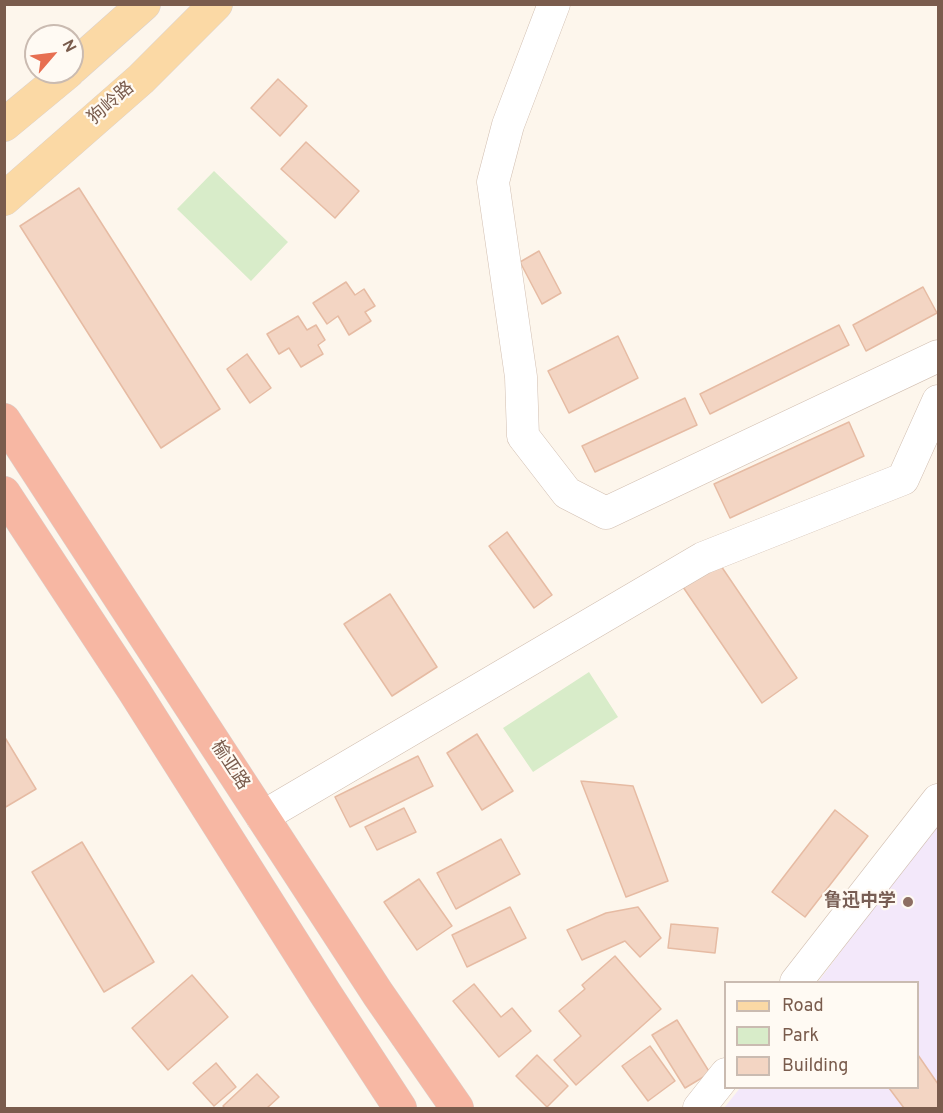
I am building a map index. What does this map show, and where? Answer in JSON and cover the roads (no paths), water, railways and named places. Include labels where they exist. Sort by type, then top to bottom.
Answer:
[{"type":"highway","name":"榆亚路","points":[[4,420],[378,994],[457,1108]]},
{"type":"highway","points":[[4,493],[134,691],[391,1105]]},
{"type":"main road","points":[[84,57],[144,4]]},
{"type":"main road","name":"狗岭路","points":[[4,199],[141,79],[216,4]]},
{"type":"main road","points":[[4,125],[54,84]]},
{"type":"street","points":[[554,4],[508,125],[493,182],[521,377],[523,436],[567,493],[606,513],[939,356]]},
{"type":"street","points":[[262,817],[703,558],[903,479],[939,401]]},
{"type":"street","points":[[797,981],[939,800]]},
{"type":"street","points":[[699,1108],[724,1077]]},
{"type":"place","name":"鲁迅中学","points":[[908,902]]}]
